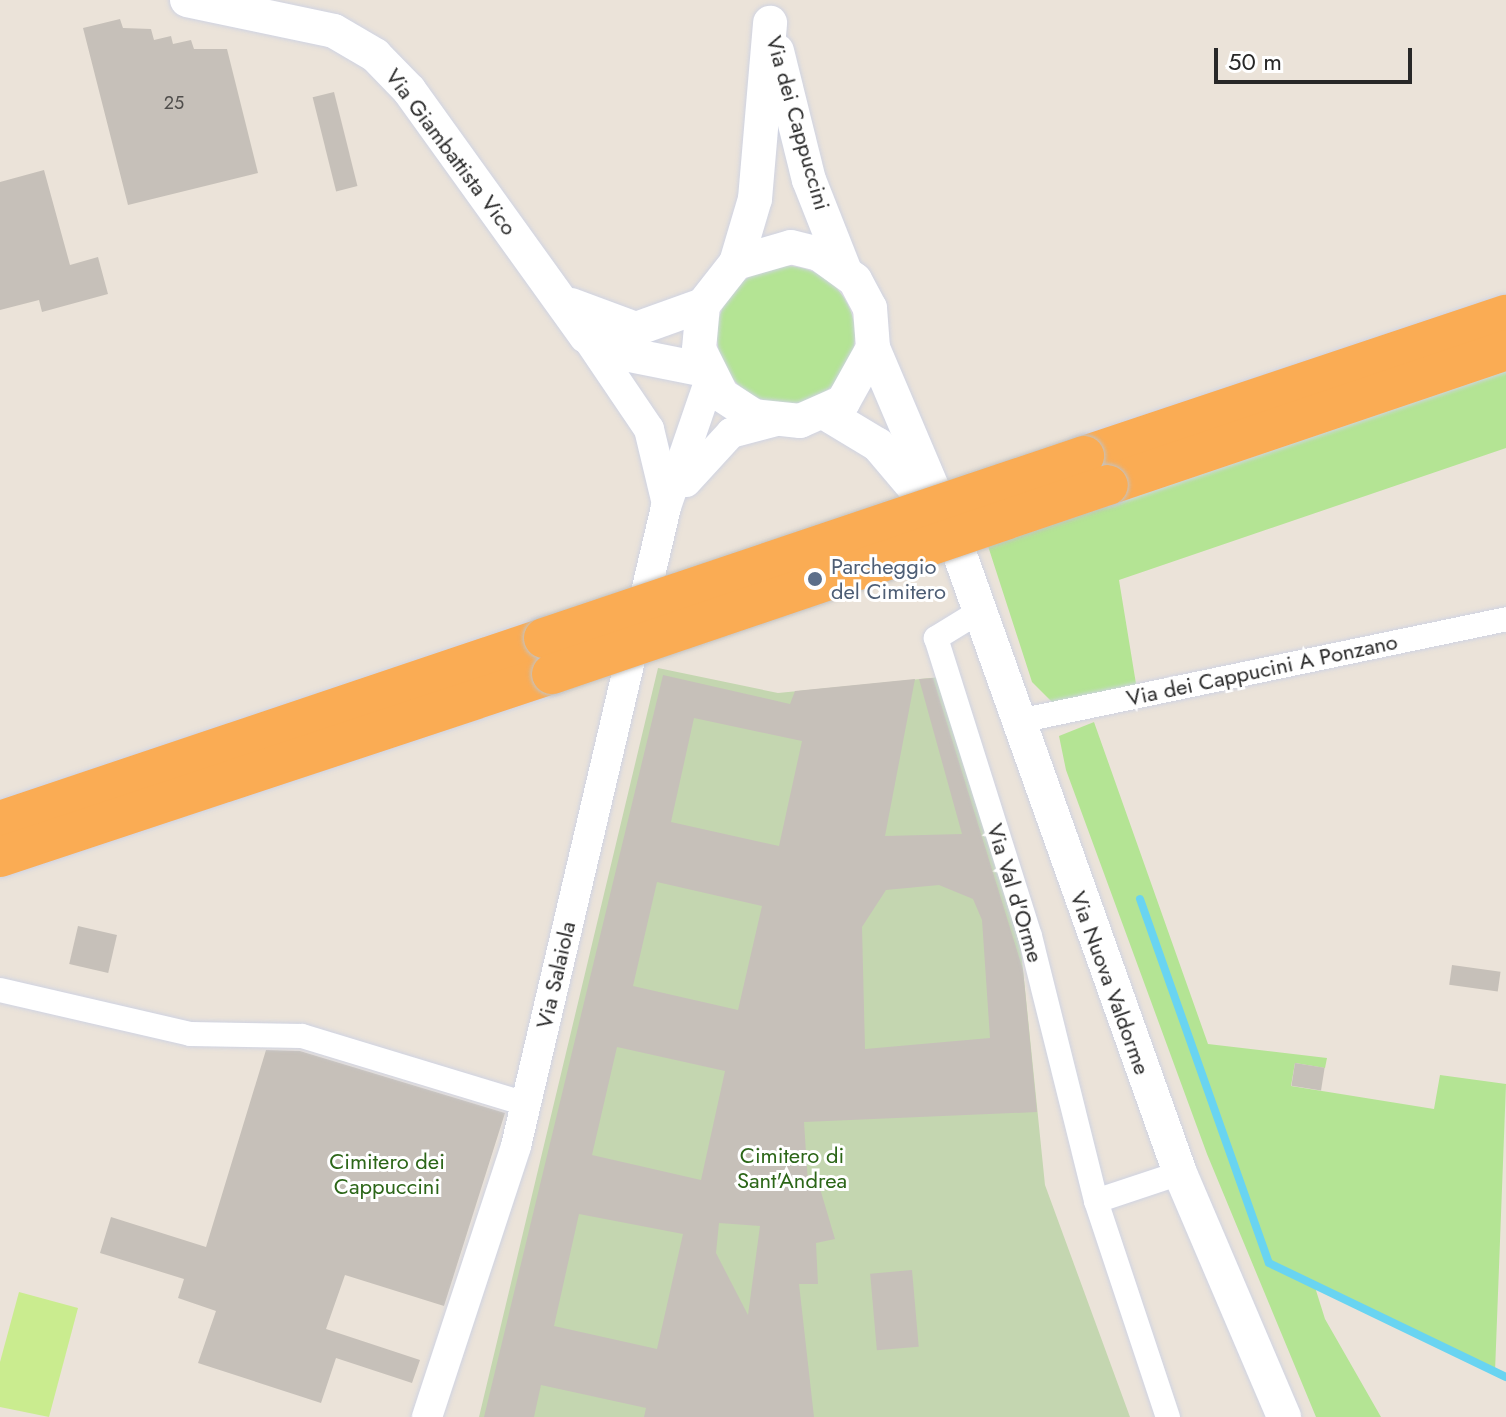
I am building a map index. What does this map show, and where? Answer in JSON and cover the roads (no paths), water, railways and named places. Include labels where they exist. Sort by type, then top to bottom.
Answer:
[{"type":"highway","points":[[0,857],[548,656],[1096,470],[1506,315]]},
{"type":"highway","points":[[1096,470],[1506,350]]},
{"type":"highway","points":[[0,821],[548,656]]},
{"type":"main road","name":"Via Giambattista Vico","points":[[187,0],[334,31],[375,55],[409,90],[586,336],[615,352],[708,374]]},
{"type":"main road","name":"Via dei Cappuccini","points":[[703,305],[736,263],[755,199],[768,12]]},
{"type":"main road","name":"Via dei Cappuccini","points":[[768,12],[809,180],[844,269],[870,308],[873,348],[857,386],[825,413]]},
{"type":"main road","points":[[736,263],[791,247],[844,269]]},
{"type":"main road","points":[[557,296],[636,329],[703,305],[708,374],[737,408],[773,422],[825,413]]},
{"type":"main road","name":"Via Nuova Valdorme","points":[[873,348],[955,541],[1180,1173],[1284,1417]]},
{"type":"main road","name":"Via Nuova Valdorme","points":[[825,413],[878,445],[955,541]]},
{"type":"street","points":[[586,336],[649,429],[664,517]]},
{"type":"street","name":"Via Salaiola","points":[[427,1417],[526,1104],[664,517],[708,374]]},
{"type":"street","name":"Via Salaiola","points":[[664,517],[700,460],[731,433],[773,422]]},
{"type":"street","name":"Via Val d'Orme","points":[[980,611],[936,638],[1030,936],[1096,1201],[1168,1417]]},
{"type":"street","name":"Via dei Cappucini A Ponzano","points":[[1019,721],[1506,619]]},
{"type":"street","points":[[0,990],[190,1034],[302,1036],[526,1104]]},
{"type":"street","points":[[1096,1201],[1180,1173]]},
{"type":"waterway","points":[[1140,899],[1269,1263],[1506,1377]]},
{"type":"place","name":"Parcheggio del Cimitero","points":[[815,579]]},
{"type":"park label","name":"Cimitero di Sant'Andrea","points":[[792,1168]]},
{"type":"park label","name":"Cimitero dei Cappuccini","points":[[387,1174]]}]
